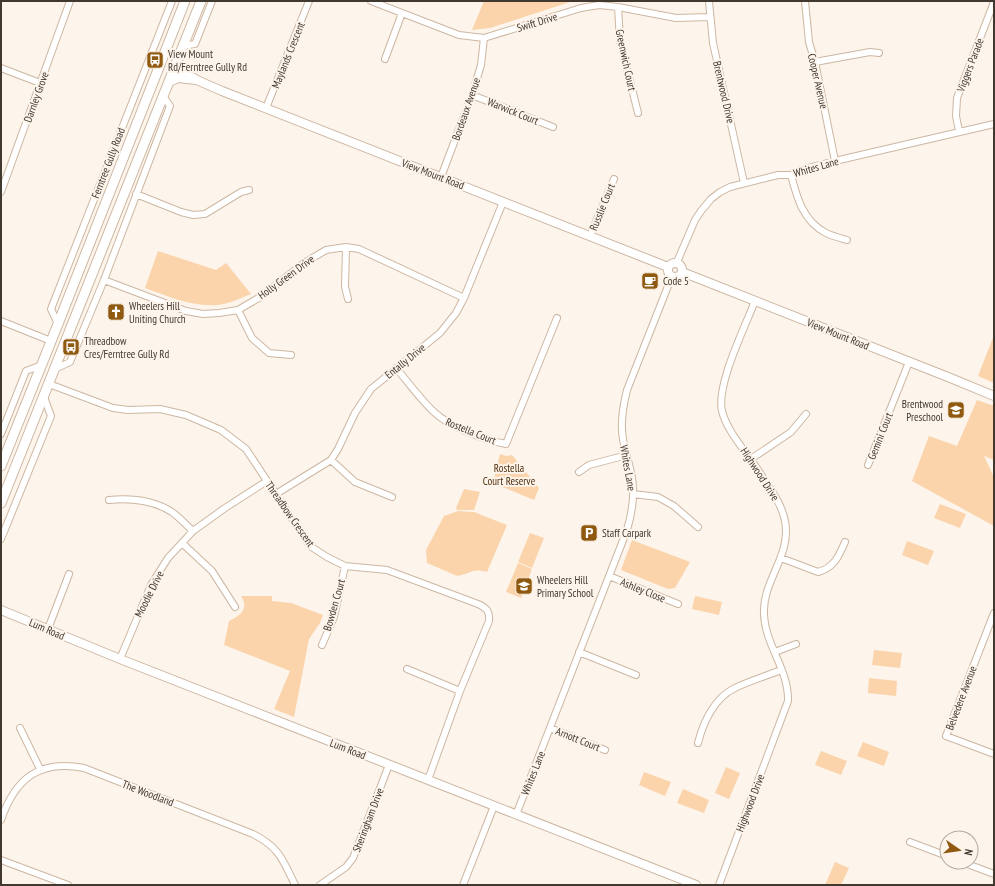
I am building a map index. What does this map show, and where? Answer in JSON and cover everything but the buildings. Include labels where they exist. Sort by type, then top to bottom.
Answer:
[{"type":"main road","name":"Ferntree Gully Road","points":[[1,466],[185,1]]},
{"type":"main road","points":[[1,503],[201,1]]},
{"type":"main road","points":[[160,66],[175,67]]},
{"type":"main road","points":[[51,341],[64,346]]},
{"type":"street","name":"Darnley Grove","points":[[1,192],[70,1]]},
{"type":"street","name":"Ferntree Gully Road","points":[[58,324],[51,310],[172,1]]},
{"type":"street","points":[[183,46],[195,44],[212,1]]},
{"type":"street","name":"Maylands Crescent","points":[[266,108],[309,1]]},
{"type":"street","name":"Swift Drive","points":[[371,1],[460,35],[484,38],[581,8],[599,5],[676,18],[709,17]]},
{"type":"street","name":"Brentwood Drive","points":[[709,1],[709,17],[713,43],[744,183]]},
{"type":"street","name":"Cooper Avenue","points":[[805,1],[809,42],[815,62],[835,161]]},
{"type":"street","name":"Viggers Parade","points":[[959,131],[956,116],[957,98],[994,2]]},
{"type":"street","name":"Greenwich Court","points":[[618,7],[620,41],[638,113]]},
{"type":"street","points":[[385,59],[402,13]]},
{"type":"street","points":[[167,15],[178,20]]},
{"type":"street","name":"Bordeaux Avenue","points":[[441,177],[472,95],[481,65],[484,38]]},
{"type":"street","points":[[815,62],[870,52],[879,53]]},
{"type":"street","name":"View Mount Road","points":[[175,67],[199,81],[668,267]]},
{"type":"street","points":[[1,68],[40,83]]},
{"type":"street","name":"View Mount Road","points":[[169,82],[178,78],[199,81]]},
{"type":"street","name":"Warwick Court","points":[[472,95],[553,127]]},
{"type":"street","points":[[55,369],[70,362],[104,280],[170,106],[163,96]]},
{"type":"street","name":"Whites Lane","points":[[677,262],[695,220],[711,199],[720,192],[744,183],[778,174],[791,175],[808,168],[835,161],[994,124]]},
{"type":"street","points":[[791,175],[797,198],[808,219],[826,233],[847,240]]},
{"type":"street","name":"Russlie Court","points":[[590,236],[614,178]]},
{"type":"street","points":[[136,194],[181,212],[193,215],[205,214],[240,192],[249,190]]},
{"type":"street","name":"Entally Drive","points":[[276,494],[331,460],[362,400],[371,389],[440,333],[456,313],[464,298],[503,202]]},
{"type":"street","points":[[346,247],[345,287],[348,299]]},
{"type":"street","name":"Holly Green Drive","points":[[104,280],[186,312],[203,314],[219,313],[238,310],[262,296],[304,263],[326,250],[346,247],[364,251],[464,298]]},
{"type":"street","points":[[677,262],[682,266],[682,272],[677,277],[672,276],[668,272],[668,267],[672,263],[677,262]]},
{"type":"street","name":"View Mount Road","points":[[682,272],[994,396]]},
{"type":"street","name":"Whites Lane","points":[[516,815],[627,530],[631,515],[633,494],[632,478],[623,439],[622,426],[624,402],[627,390],[672,276]]},
{"type":"street","name":"Highwood Drive","points":[[719,885],[788,701],[788,692],[766,629],[764,613],[766,595],[785,545],[785,520],[782,509],[751,459],[731,431],[722,410],[721,397],[726,372],[755,301]]},
{"type":"street","points":[[238,310],[252,338],[269,353],[291,355]]},
{"type":"street","name":"Rostella Court","points":[[396,368],[432,411],[442,418],[460,429],[506,444],[557,318]]},
{"type":"street","points":[[1,321],[51,341]]},
{"type":"street","name":"Gemini Court","points":[[868,465],[909,362]]},
{"type":"street","points":[[1,434],[26,371],[42,364]]},
{"type":"street","name":"Threadbow Crescent","points":[[49,384],[113,408],[128,410],[160,409],[186,415],[221,430],[246,449],[310,546],[345,566],[387,570],[478,604],[488,610],[490,616],[489,621],[460,691],[428,780]]},
{"type":"street","points":[[1,539],[51,416],[44,397]]},
{"type":"street","points":[[751,459],[791,432],[806,414]]},
{"type":"street","points":[[579,472],[588,465],[627,455]]},
{"type":"street","points":[[331,460],[355,482],[392,497]]},
{"type":"street","name":"Moodie Drive","points":[[120,660],[151,585],[168,558],[193,531],[267,481]]},
{"type":"street","points":[[633,494],[658,497],[674,506],[698,527]]},
{"type":"street","points":[[109,500],[122,498],[160,506],[173,513],[193,531]]},
{"type":"street","points":[[781,558],[818,572],[832,566],[845,542]]},
{"type":"street","points":[[182,543],[212,571],[235,607]]},
{"type":"street","name":"Bowden Court","points":[[322,645],[334,617],[345,566]]},
{"type":"street","points":[[48,630],[70,574]]},
{"type":"street","name":"Ashley Close","points":[[609,576],[678,604]]},
{"type":"street","name":"Lum Road","points":[[1,610],[120,660],[696,885]]},
{"type":"street","name":"Belvedere Avenue","points":[[994,613],[946,736],[994,754]]},
{"type":"street","points":[[775,652],[796,644]]},
{"type":"street","points":[[579,652],[636,675]]},
{"type":"street","points":[[406,669],[460,691]]},
{"type":"street","points":[[698,743],[701,731],[715,704],[733,689],[781,670]]},
{"type":"street","points":[[20,728],[40,769]]},
{"type":"street","name":"Arnott Court","points":[[550,728],[605,750]]},
{"type":"street","name":"The Woodland","points":[[1,820],[13,793],[22,782],[40,769],[70,765],[84,768],[253,834],[266,841],[275,849],[282,859],[295,885]]},
{"type":"street","name":"Sheringham Drive","points":[[320,885],[342,871],[353,858],[389,765]]},
{"type":"street","points":[[463,885],[494,806]]},
{"type":"street","points":[[910,842],[939,853]]},
{"type":"street","points":[[1,860],[68,885]]},
{"type":"street","points":[[979,868],[994,874]]},
{"type":"street","points":[[46,885],[49,878]]},
{"type":"green space","points":[[484,1],[573,1],[490,28],[472,30]]},
{"type":"green space","points":[[158,251],[216,270],[226,263],[251,294],[224,304],[203,305],[193,304],[145,288]]},
{"type":"green space","points":[[994,335],[994,383],[978,376]]},
{"type":"green space","points":[[977,400],[994,406],[994,460],[984,456],[994,477],[994,526],[912,481],[929,436],[957,446]]},
{"type":"green space","name":"Rostella Court Reserve","points":[[500,454],[506,456],[512,455],[539,488],[534,500],[493,483]]},
{"type":"green space","points":[[464,489],[480,492],[474,510],[457,510],[456,508]]},
{"type":"green space","points":[[940,504],[966,514],[960,528],[934,518]]},
{"type":"green space","points":[[458,511],[474,512],[507,525],[487,572],[475,571],[458,576],[458,574],[457,576],[427,563],[426,550],[444,516]]},
{"type":"green space","points":[[530,533],[544,538],[532,568],[518,562]]},
{"type":"green space","points":[[632,540],[690,562],[675,588],[668,589],[621,570]]},
{"type":"green space","points":[[907,541],[934,551],[928,565],[902,555]]},
{"type":"green space","points":[[518,563],[532,569],[521,598],[506,592]]},
{"type":"green space","points":[[241,596],[272,596],[272,601],[291,603],[323,615],[320,623],[309,639],[294,717],[274,709],[290,671],[224,645],[229,621],[240,614],[244,608]]},
{"type":"green space","points":[[695,596],[722,602],[719,615],[692,609]]},
{"type":"green space","points":[[874,650],[902,653],[900,668],[872,665]]},
{"type":"green space","points":[[869,678],[897,681],[896,696],[868,693]]},
{"type":"green space","points":[[863,742],[889,752],[884,766],[857,756]]},
{"type":"green space","points":[[821,751],[847,761],[841,775],[815,765]]},
{"type":"green space","points":[[726,767],[740,773],[729,799],[715,793]]},
{"type":"green space","points":[[644,772],[671,782],[665,796],[639,785]]},
{"type":"green space","points":[[683,789],[709,800],[704,813],[677,803]]},
{"type":"green space","points":[[835,862],[849,868],[841,885],[825,885]]},
{"type":"place","name":"View Mount Rd/Ferntree Gully Rd","points":[[155,60]]},
{"type":"place","name":"Code 5","points":[[650,281]]},
{"type":"place","name":"Wheelers Hill Uniting Church","points":[[116,312]]},
{"type":"place","name":"Threadbow Cres/Ferntree Gully Rd","points":[[71,347]]},
{"type":"place","name":"Brentwood Preschool","points":[[956,410]]},
{"type":"place","name":"Staff Carpark","points":[[589,533]]},
{"type":"place","name":"Wheelers Hill Primary School","points":[[524,586]]}]
